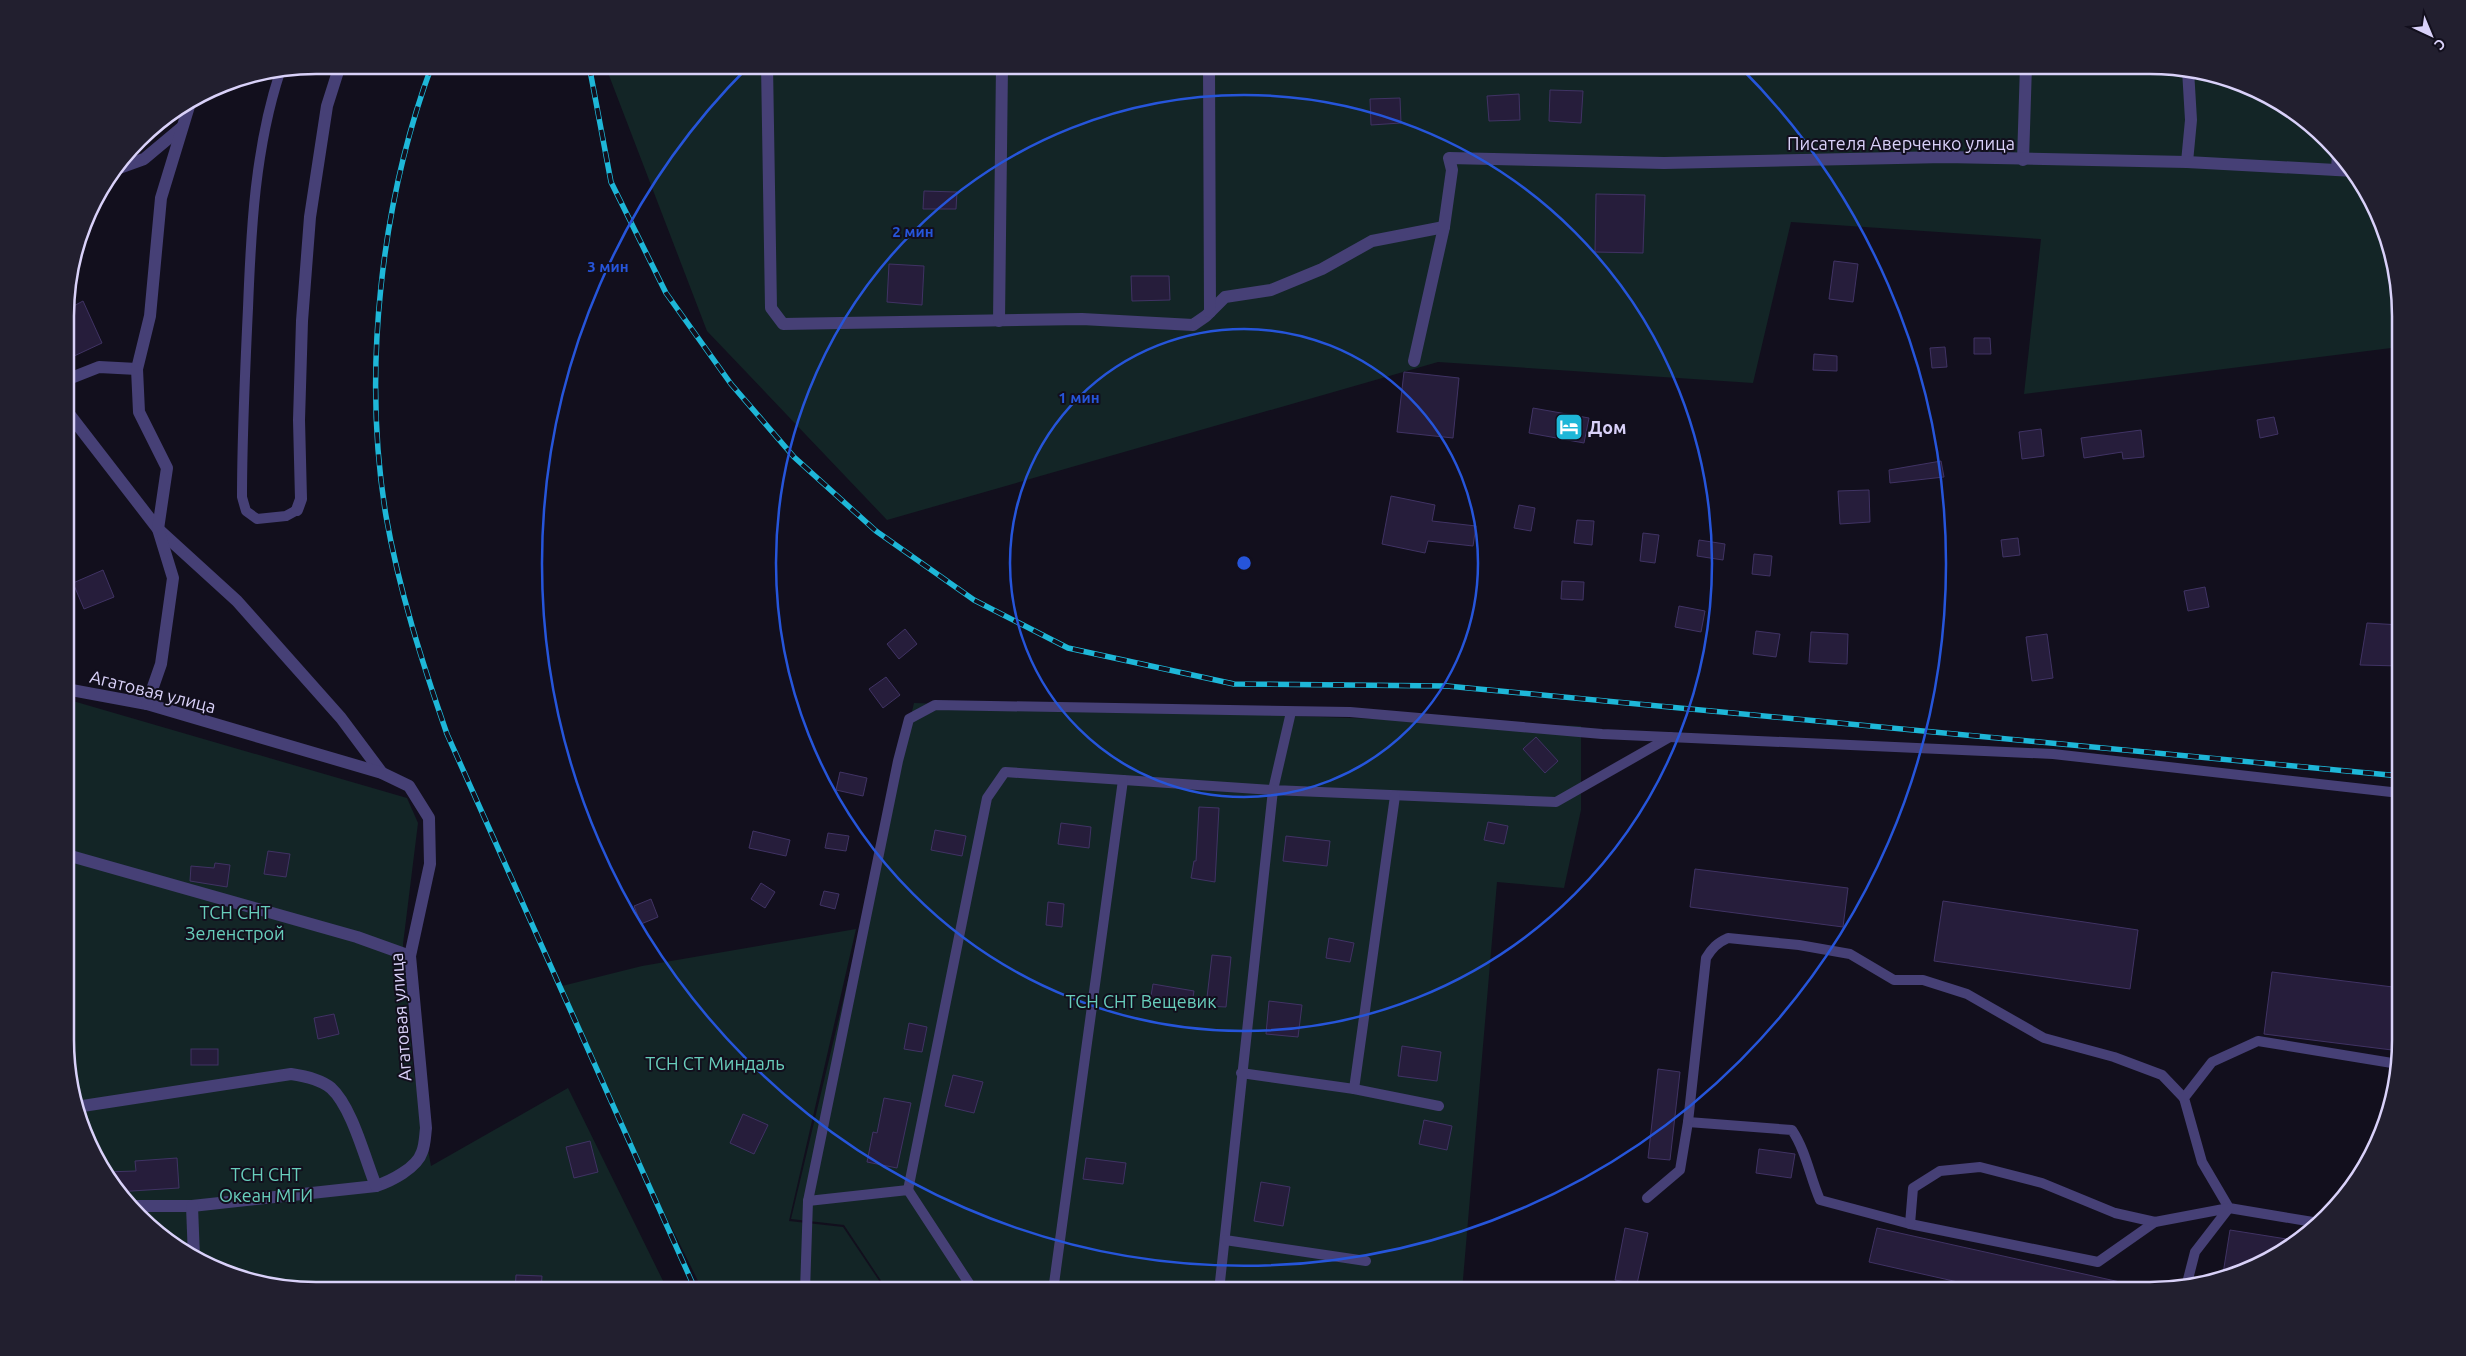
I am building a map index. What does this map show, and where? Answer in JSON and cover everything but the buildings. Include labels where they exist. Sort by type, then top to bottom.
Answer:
[{"type":"street","points":[[297,510],[301,499],[299,420],[302,331],[310,217],[326,106],[337,74]]},
{"type":"street","points":[[767,74],[771,308],[783,324],[1082,320],[1192,324],[1210,312],[1225,297],[1271,290],[1322,269],[1372,241],[1444,227],[1414,361]]},
{"type":"street","points":[[999,321],[1002,74]]},
{"type":"street","points":[[1209,74],[1210,312]]},
{"type":"street","points":[[2023,160],[2026,74]]},
{"type":"street","points":[[2187,162],[2191,120],[2188,77]]},
{"type":"street","points":[[147,704],[161,664],[173,578],[158,529],[167,468],[139,412],[138,369],[150,316],[161,198],[187,110]]},
{"type":"street","points":[[126,165],[144,159],[181,128]]},
{"type":"street","name":"Писателя Аверченко улица","points":[[1444,227],[1452,170],[1449,158],[1664,163],[1945,157],[2187,162],[2344,170]]},
{"type":"street","points":[[2337,162],[2337,170]]},
{"type":"street","points":[[74,377],[99,366],[138,369]]},
{"type":"street","points":[[74,420],[158,529],[238,601],[341,718],[382,772]]},
{"type":"street","name":"Агатовая улица","points":[[74,690],[147,704],[382,772],[409,786],[429,818],[430,864],[410,956],[426,1128],[422,1154],[392,1181],[376,1186],[192,1206],[140,1206]]},
{"type":"street","points":[[74,857],[357,937],[410,956]]},
{"type":"street","points":[[83,1106],[291,1074],[312,1078],[330,1088],[345,1103],[376,1186]]},
{"type":"street","points":[[192,1206],[194,1249]]},
{"type":"lane","points":[[279,77],[259,165],[250,234],[242,402],[242,497],[246,511],[257,519],[286,516],[297,510]]},
{"type":"lane","points":[[805,1282],[808,1201],[898,761],[909,719],[935,705],[1350,712],[1602,734],[2053,754],[2392,792]]},
{"type":"lane","points":[[1220,1282],[1241,1073],[1273,790],[1291,712]]},
{"type":"lane","points":[[968,1282],[908,1190],[987,798],[1005,772],[1273,790],[1556,802],[1670,737]]},
{"type":"lane","points":[[1054,1282],[1123,780]]},
{"type":"lane","points":[[1354,1089],[1395,796]]},
{"type":"lane","points":[[1647,1198],[1680,1170],[1688,1122],[1706,958],[1711,949],[1719,942],[1728,938],[1799,945],[1850,954],[1894,980],[1923,980],[1967,994],[2044,1038],[2114,1057],[2162,1075],[2184,1098],[2202,1162],[2229,1208]]},
{"type":"lane","points":[[2184,1098],[2212,1062],[2258,1041],[2391,1063]]},
{"type":"lane","points":[[1241,1073],[1354,1089],[1439,1106]]},
{"type":"lane","points":[[1688,1122],[1792,1130],[1800,1143],[1809,1174],[1820,1200],[1910,1224],[2098,1262],[2155,1222]]},
{"type":"lane","points":[[1910,1224],[1913,1188],[1940,1171],[1980,1166],[2042,1183],[2115,1213],[2155,1222],[2229,1208],[2310,1222]]},
{"type":"lane","points":[[808,1201],[908,1190]]},
{"type":"lane","points":[[2188,1279],[2195,1252],[2229,1208]]},
{"type":"lane","points":[[1225,1240],[1366,1262]]},
{"type":"green space","points":[[608,74],[2166,74],[2198,78],[2243,92],[2285,114],[2310,134],[2332,156],[2352,181],[2374,223],[2388,268],[2392,300],[2392,348],[2024,394],[2041,239],[1791,222],[1753,383],[1438,362],[887,520],[707,331]]},
{"type":"green space","name":"ТСН СНТ Зеленстрой","points":[[74,701],[407,798],[418,823],[403,944],[413,1067],[431,1166],[568,1088],[664,1282],[300,1282],[268,1278],[223,1264],[181,1242],[168,1232],[134,1200],[114,1175],[92,1133],[78,1088],[74,1056]]},
{"type":"green space","name":"ТСН СНТ Вещевик","points":[[914,703],[1581,726],[1581,810],[1564,888],[1497,882],[1463,1282],[882,1282],[844,1225],[791,1219]]},
{"type":"green space","name":"ТСН СТ Миндаль","points":[[856,929],[789,1221],[843,1227],[880,1282],[699,1282],[655,1194],[562,986],[642,966]]},
{"type":"railway","points":[[429,74],[414,118],[400,173],[389,230],[381,288],[376,404],[379,461],[391,544],[412,626],[447,734],[692,1282]]},
{"type":"railway","points":[[591,74],[611,182],[666,293],[731,384],[794,457],[876,531],[974,600],[1068,648],[1234,684],[1447,686],[2392,775]]},
{"type":"place","name":"Дом","points":[[1569,427]]},
{"type":"park label","name":"ТСН СНТ Океан МГИ","points":[[266,1184]]}]
